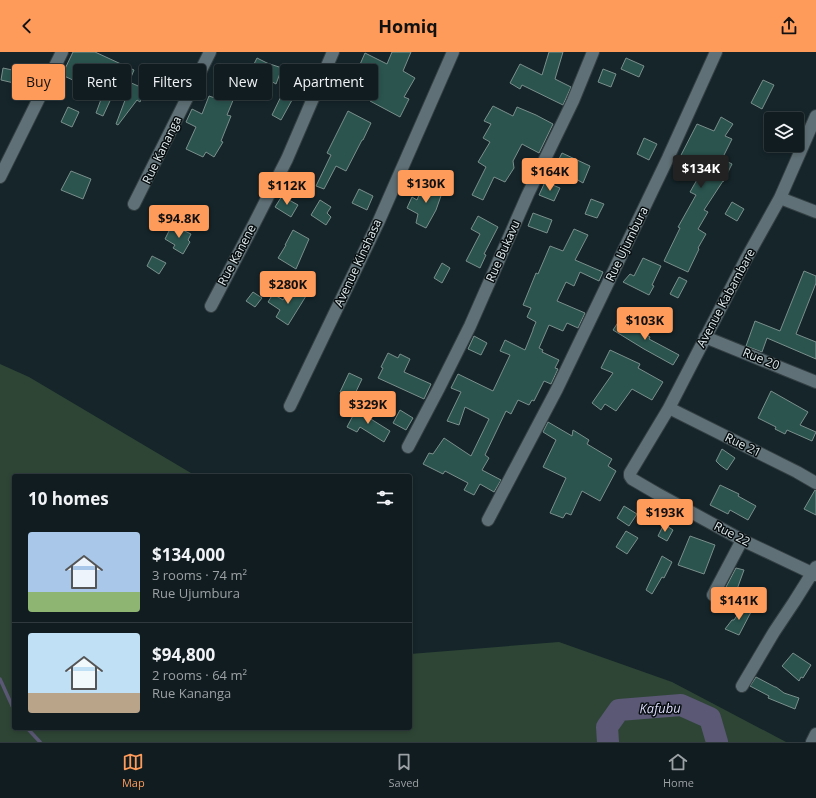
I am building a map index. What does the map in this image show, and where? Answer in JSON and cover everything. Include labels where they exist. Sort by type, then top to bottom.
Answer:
[{"type":"street","points":[[0,176],[62,52]]},
{"type":"street","name":"Rue Kananga","points":[[134,204],[210,52]]},
{"type":"street","name":"Rue Kanene","points":[[211,306],[286,159],[333,52]]},
{"type":"street","name":"Avenue Kinshasa","points":[[290,406],[378,223],[452,52]]},
{"type":"street","name":"Rue Bukavu","points":[[408,447],[470,326],[528,194],[573,101],[593,52]]},
{"type":"street","name":"Rue Ujumbura","points":[[488,520],[560,382],[665,165],[716,52]]},
{"type":"street","name":"Avenue Kabambare","points":[[630,476],[630,473],[669,408],[746,259],[780,198],[816,116]]},
{"type":"street","points":[[780,198],[816,212]]},
{"type":"street","name":"Rue 20","points":[[705,337],[816,382]]},
{"type":"street","name":"Rue 21","points":[[669,408],[798,472],[816,483]]},
{"type":"street","name":"Rue 22","points":[[630,476],[632,479],[656,493],[742,540],[815,571]]},
{"type":"street","points":[[713,595],[742,540]]},
{"type":"street","points":[[742,686],[774,632],[815,571]]},
{"type":"street","points":[[812,742],[816,734]]},
{"type":"green space","points":[[0,364],[29,377],[193,474],[12,474],[12,730],[412,730],[412,654],[559,642],[672,682],[786,742],[0,742]]},
{"type":"building","points":[[73,52],[95,52],[121,64],[73,64],[73,80],[65,76],[65,69]]},
{"type":"building","points":[[392,52],[411,52],[403,71],[415,78],[404,97],[409,99],[400,117],[370,101],[378,100],[378,64],[360,64],[365,53],[387,64]]},
{"type":"building","points":[[549,52],[563,52],[555,79],[571,87],[563,105],[522,85],[520,89],[510,83],[520,64],[542,75]]},
{"type":"building","points":[[257,58],[270,64],[254,64]]},
{"type":"building","points":[[626,58],[644,66],[639,77],[621,69]]},
{"type":"building","points":[[272,65],[280,67],[280,73],[276,84],[272,82]]},
{"type":"building","points":[[3,68],[12,70],[12,83],[1,80]]},
{"type":"building","points":[[131,69],[134,70],[131,77]]},
{"type":"building","points":[[603,69],[616,74],[611,87],[598,82]]},
{"type":"building","points":[[763,80],[774,85],[762,109],[751,103]]},
{"type":"building","points":[[131,83],[139,86],[140,102],[137,100],[118,125],[116,124],[125,100],[131,100]]},
{"type":"building","points":[[209,96],[214,98],[214,100],[233,100],[227,115],[231,116],[221,141],[223,142],[214,157],[206,152],[203,157],[186,149],[196,127],[186,122],[192,109],[202,114]]},
{"type":"building","points":[[280,98],[280,100],[292,100],[281,120],[272,115]]},
{"type":"building","points":[[101,100],[110,100],[103,116],[96,113]]},
{"type":"building","points":[[493,106],[513,116],[517,107],[553,124],[539,153],[522,144],[513,161],[514,168],[505,182],[494,177],[483,200],[472,195],[486,167],[478,162],[490,142],[483,138],[491,124],[484,121]]},
{"type":"building","points":[[68,107],[79,112],[72,127],[61,122]]},
{"type":"building","points":[[348,111],[371,123],[346,171],[336,166],[324,189],[316,186],[331,155],[327,153]]},
{"type":"building","points":[[721,117],[733,124],[725,136],[732,139],[722,159],[732,164],[723,182],[704,210],[708,212],[698,229],[706,234],[698,248],[699,249],[688,272],[664,261],[680,228],[678,227],[696,195],[690,192],[702,171],[679,159],[697,124],[714,131]]},
{"type":"building","points":[[644,138],[657,144],[649,160],[637,154]]},
{"type":"building","points":[[562,153],[590,166],[583,183],[576,179],[574,183],[546,179],[551,168],[554,169]]},
{"type":"building","points":[[71,171],[91,179],[83,199],[61,190]]},
{"type":"building","points":[[545,182],[560,188],[554,201],[539,195]]},
{"type":"building","points":[[424,183],[443,190],[436,210],[426,228],[416,223],[418,214],[407,208],[412,197],[417,200]]},
{"type":"building","points":[[359,189],[373,196],[367,210],[352,203]]},
{"type":"building","points":[[282,196],[298,205],[291,217],[275,207]]},
{"type":"building","points":[[591,199],[604,204],[597,218],[585,214]]},
{"type":"building","points":[[320,200],[331,207],[327,213],[331,217],[326,225],[311,215]]},
{"type":"building","points":[[732,202],[744,209],[737,221],[725,214]]},
{"type":"building","points":[[533,213],[552,220],[547,233],[528,226]]},
{"type":"building","points":[[478,216],[498,227],[484,254],[486,255],[480,268],[466,261],[480,234],[471,229]]},
{"type":"building","points":[[172,225],[191,234],[188,240],[190,242],[183,254],[173,248],[175,245],[165,239]]},
{"type":"building","points":[[574,229],[588,235],[575,260],[603,272],[599,281],[580,272],[574,286],[566,282],[557,301],[585,313],[578,328],[567,323],[563,331],[549,325],[539,348],[543,350],[542,352],[559,360],[555,368],[558,369],[551,384],[544,381],[534,401],[532,400],[529,405],[518,400],[511,414],[506,411],[485,455],[489,458],[482,470],[501,480],[494,492],[480,484],[474,495],[464,490],[468,483],[445,471],[443,474],[423,464],[429,453],[433,454],[444,438],[471,456],[489,419],[465,407],[459,425],[447,421],[461,392],[451,388],[458,374],[493,391],[510,355],[500,351],[505,340],[525,350],[536,322],[527,317],[531,308],[523,305],[536,273],[538,274],[550,246],[563,251]]},
{"type":"building","points":[[293,230],[309,239],[296,269],[278,258]]},
{"type":"building","points":[[152,256],[166,263],[159,274],[147,266]]},
{"type":"building","points":[[643,258],[661,266],[649,295],[623,282],[630,274],[634,276]]},
{"type":"building","points":[[442,263],[450,268],[442,283],[434,278]]},
{"type":"building","points":[[804,271],[816,276],[816,283],[796,334],[816,342],[816,359],[767,338],[762,352],[746,346],[755,321],[780,331]]},
{"type":"building","points":[[679,277],[687,281],[678,298],[670,294]]},
{"type":"building","points":[[291,287],[306,296],[288,325],[276,317],[280,310],[268,302],[273,294],[283,300]]},
{"type":"building","points":[[253,292],[262,298],[255,307],[246,301]]},
{"type":"building","points":[[621,318],[650,337],[649,339],[679,355],[673,365],[613,330]]},
{"type":"building","points":[[474,336],[487,343],[481,355],[468,349]]},
{"type":"building","points":[[610,350],[640,364],[638,368],[663,382],[652,400],[632,389],[616,411],[605,404],[601,410],[592,403],[613,373],[601,368]]},
{"type":"building","points":[[388,353],[398,358],[400,354],[410,359],[404,372],[431,384],[424,399],[378,378],[383,368],[381,367]]},
{"type":"building","points":[[349,373],[362,379],[353,398],[340,392]]},
{"type":"building","points":[[771,391],[808,412],[800,425],[816,432],[812,441],[787,430],[785,434],[775,429],[776,427],[758,418]]},
{"type":"building","points":[[357,408],[367,414],[366,416],[390,431],[384,442],[360,427],[357,432],[347,427]]},
{"type":"building","points":[[400,410],[413,418],[406,430],[393,423]]},
{"type":"building","points":[[548,422],[572,436],[573,430],[589,440],[587,444],[612,459],[608,466],[616,471],[600,501],[582,491],[571,515],[566,513],[563,518],[550,513],[566,478],[543,467],[556,440],[543,432]]},
{"type":"building","points":[[722,449],[735,458],[727,470],[716,461]]},
{"type":"building","points":[[720,485],[739,494],[738,496],[756,506],[748,520],[730,510],[728,514],[710,505]]},
{"type":"building","points":[[816,490],[816,515],[804,509]]},
{"type":"building","points":[[624,506],[637,514],[629,526],[617,518]]},
{"type":"building","points":[[664,524],[673,530],[667,541],[658,536]]},
{"type":"building","points":[[626,531],[638,538],[627,554],[616,547]]},
{"type":"building","points":[[690,536],[715,545],[704,574],[678,565]]},
{"type":"building","points":[[662,556],[672,562],[664,578],[662,577],[652,594],[646,590]]},
{"type":"building","points":[[736,568],[744,570],[736,592],[726,587]]},
{"type":"building","points":[[744,605],[751,612],[739,635],[725,629],[732,620],[734,620]]},
{"type":"building","points":[[793,653],[811,665],[803,678],[801,677],[799,681],[782,666]]},
{"type":"building","points":[[756,677],[776,687],[784,693],[799,698],[795,709],[768,698],[769,696],[750,686]]},
{"type":"waterway","points":[[0,679],[12,706]]},
{"type":"waterway","name":"Kafubu","points":[[608,742],[607,727],[619,710],[681,705],[710,718],[717,742]]},
{"type":"waterway","points":[[29,730],[40,742]]}]
